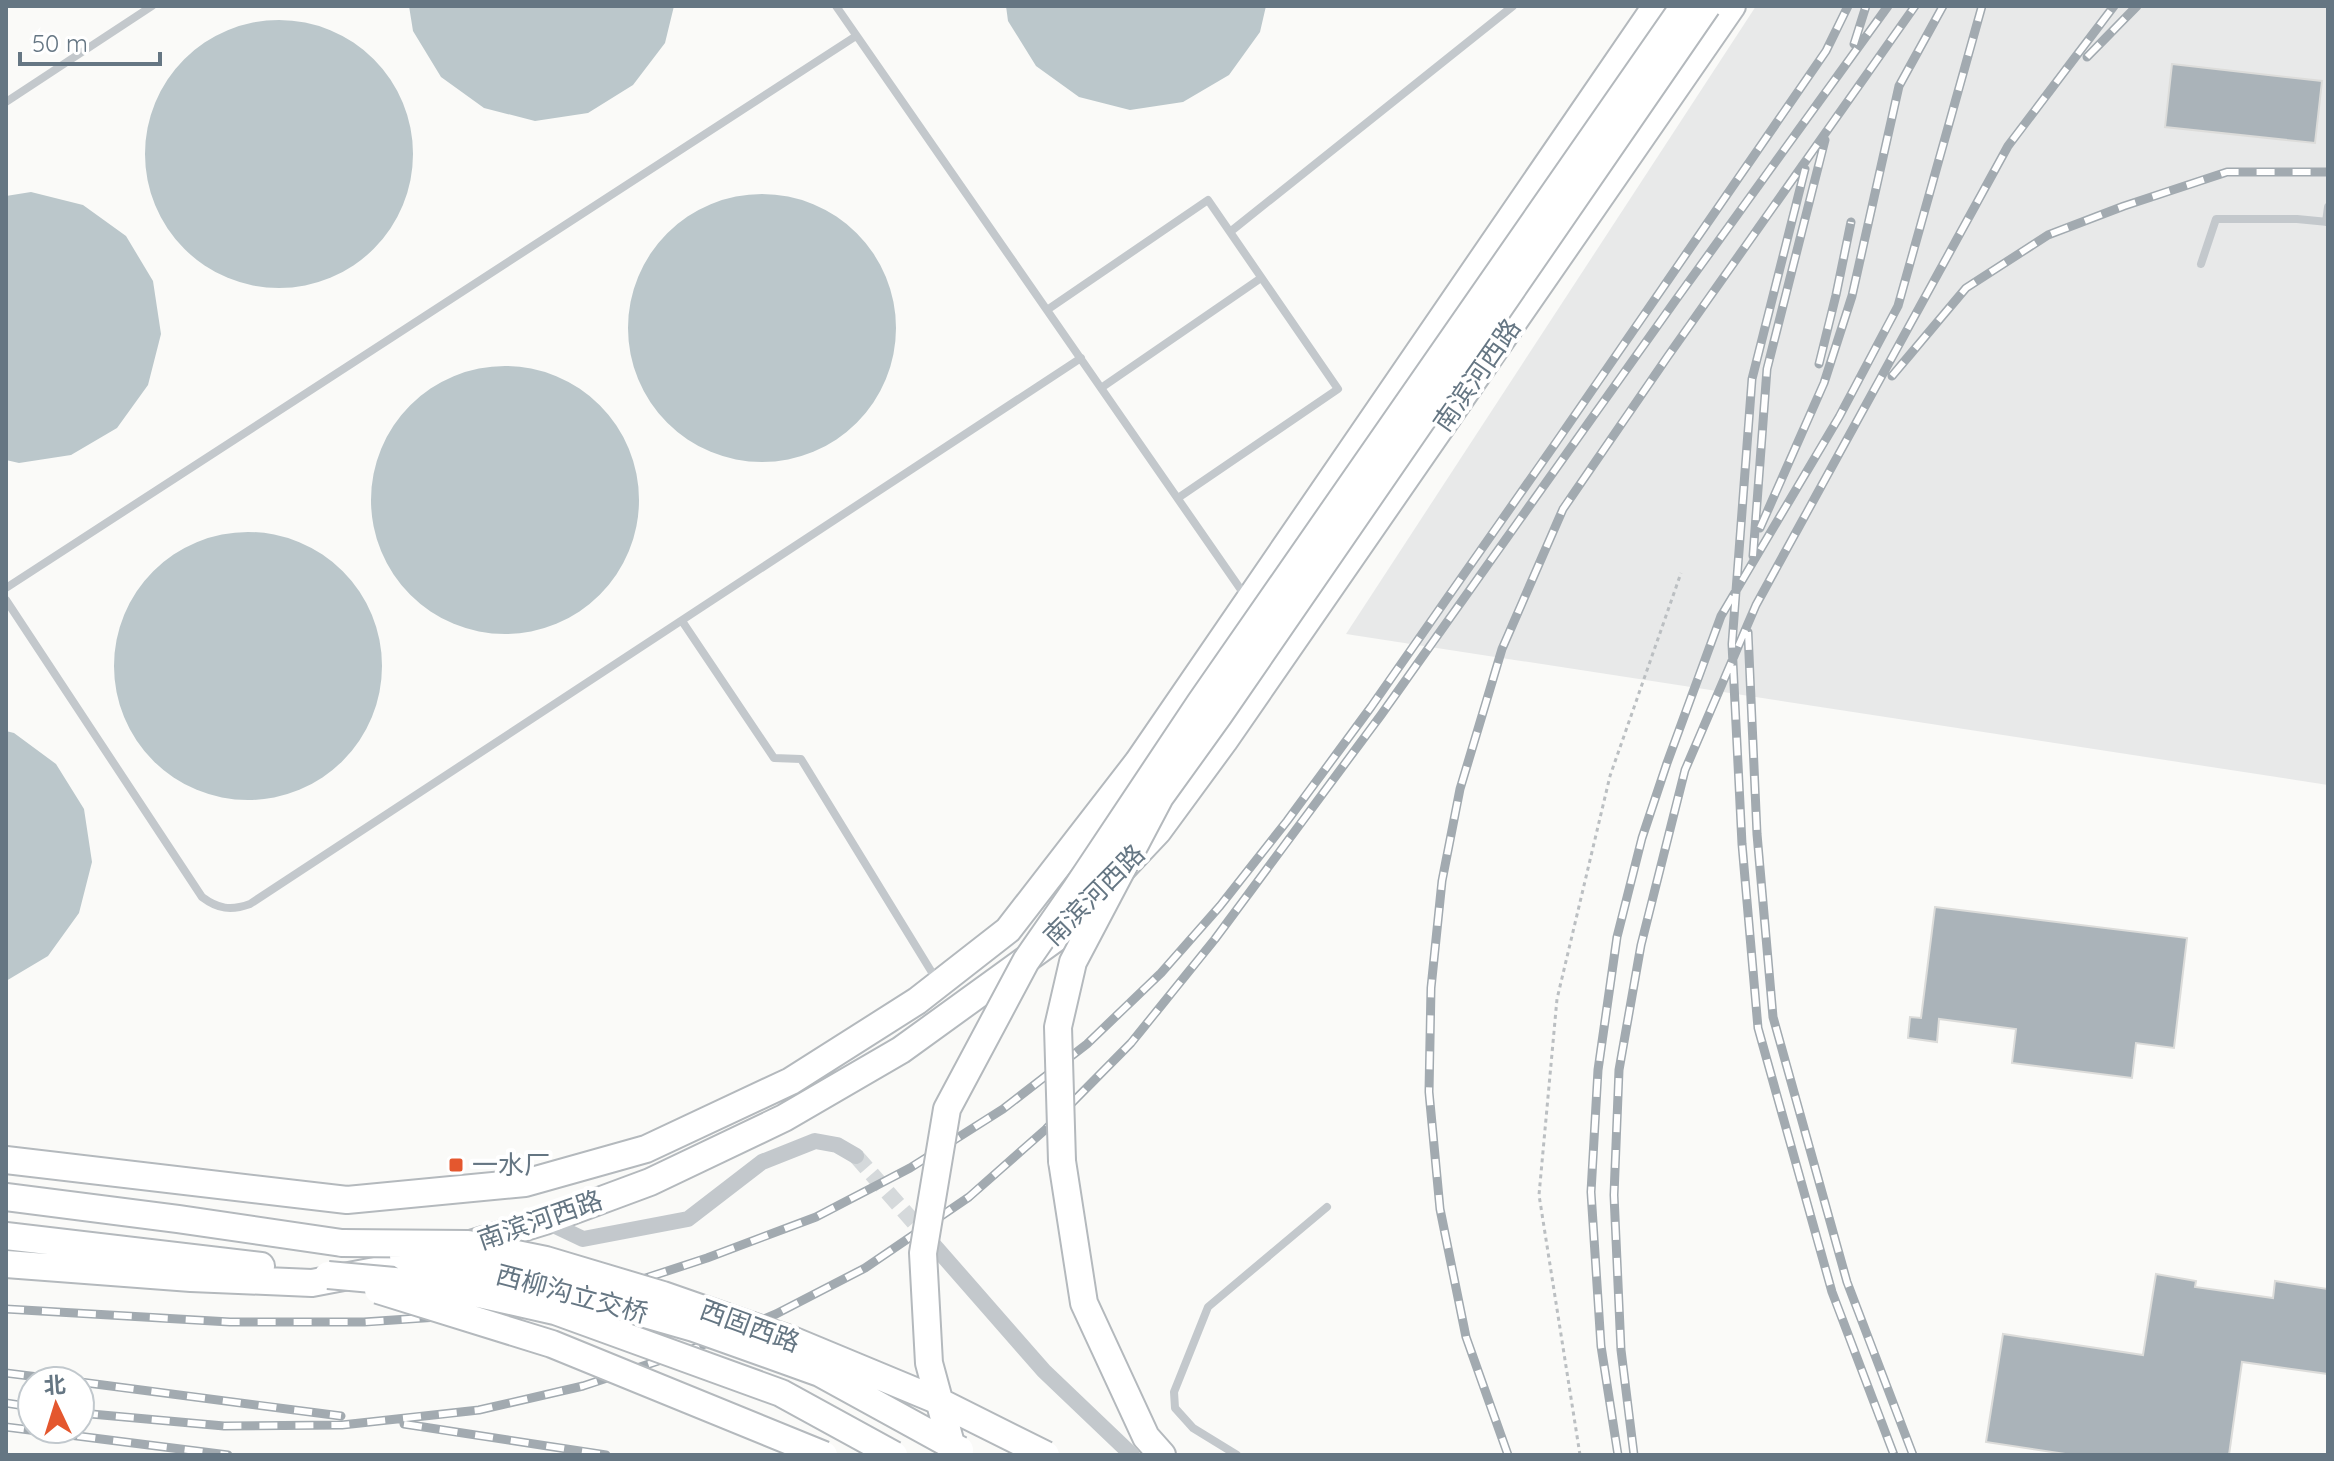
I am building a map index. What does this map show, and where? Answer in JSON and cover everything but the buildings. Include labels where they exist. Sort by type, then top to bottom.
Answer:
[{"type":"highway","name":"南滨河西路","points":[[6,1160],[347,1200],[525,1183],[646,1149],[791,1081],[917,1001],[1008,930],[1138,762],[1656,6]]},
{"type":"highway","points":[[954,1455],[929,1363],[923,1253],[947,1109],[1026,961],[1200,703],[1684,6]]},
{"type":"highway","points":[[1162,1455],[1146,1437],[1084,1303],[1062,1161],[1058,1027],[1073,962],[1160,797],[1707,6]]},
{"type":"highway","name":"南滨河西路","points":[[6,1264],[191,1278],[312,1283],[396,1267],[545,1221],[650,1182],[784,1118],[901,1050],[1060,935],[1158,831],[1224,741],[1732,6]]},
{"type":"highway","name":"西柳沟立交桥","points":[[6,1197],[342,1243],[509,1275],[694,1328],[820,1373],[970,1455]]},
{"type":"highway","name":"西柳沟立交桥","points":[[6,1236],[328,1275],[439,1285],[555,1311],[781,1393],[894,1455]]},
{"type":"highway","name":"西固西路","points":[[342,1243],[468,1244],[546,1260],[663,1295],[792,1340],[934,1399],[1046,1455]]},
{"type":"highway","points":[[328,1275],[552,1344],[824,1455]]},
{"type":"street","points":[[545,1221],[583,1239],[688,1219],[762,1162],[815,1141],[837,1145],[856,1156]]},
{"type":"street","points":[[924,1234],[1044,1371],[1132,1455]]},
{"type":"lane","points":[[6,102],[152,6]]},
{"type":"lane","points":[[836,6],[1249,601]]},
{"type":"lane","points":[[1230,232],[1513,6]]},
{"type":"lane","points":[[6,588],[856,36]]},
{"type":"lane","points":[[1047,310],[1208,200],[1338,389],[1178,498]]},
{"type":"lane","points":[[2201,264],[2216,219],[2327,222],[2328,207]]},
{"type":"lane","points":[[1101,388],[1261,278]]},
{"type":"lane","points":[[6,600],[202,897],[225,909],[238,909],[1081,358]]},
{"type":"lane","points":[[682,621],[774,758],[801,759],[938,984]]},
{"type":"lane","points":[[1237,1455],[1193,1428],[1175,1408],[1174,1392],[1208,1307],[1327,1207]]},
{"type":"path","points":[[1580,1455],[1539,1195],[1557,999],[1610,776],[1681,573]]},
{"type":"shaded area","points":[[409,6],[674,6],[665,43],[633,85],[588,113],[535,121],[484,108],[441,77],[413,31]]},
{"type":"shaded area","points":[[1006,6],[1266,6],[1260,32],[1229,75],[1183,102],[1130,110],[1079,97],[1036,66],[1008,21]]},
{"type":"shaded area","points":[[1756,6],[2328,6],[2328,785],[1346,634]]},
{"type":"shaded area","points":[[292,20],[330,30],[354,42],[374,59],[391,79],[403,103],[411,128],[411,180],[403,205],[391,229],[374,249],[354,266],[330,278],[305,286],[266,288],[228,278],[204,266],[175,239],[155,205],[147,180],[145,141],[155,103],[167,79],[194,50],[228,30],[253,22]]},
{"type":"shaded area","points":[[31,192],[83,205],[126,236],[153,281],[161,334],[148,385],[117,428],[71,455],[19,463],[6,460],[6,196]]},
{"type":"shaded area","points":[[775,194],[813,204],[837,216],[857,233],[874,253],[886,277],[894,302],[894,354],[886,379],[874,403],[857,423],[837,440],[813,452],[788,460],[749,462],[711,452],[687,440],[658,413],[638,379],[630,354],[628,315],[638,277],[650,253],[677,224],[711,204],[736,196]]},
{"type":"shaded area","points":[[518,366],[556,376],[580,388],[600,405],[617,425],[629,449],[637,474],[637,526],[629,551],[617,575],[600,595],[580,612],[556,624],[531,632],[492,634],[454,624],[430,612],[401,585],[381,551],[373,526],[371,487],[381,449],[393,425],[420,396],[454,376],[479,368]]},
{"type":"shaded area","points":[[261,532],[299,542],[323,554],[343,571],[360,591],[372,615],[380,640],[380,692],[372,717],[360,741],[343,761],[323,778],[299,790],[274,798],[235,800],[197,790],[173,778],[144,751],[124,717],[116,692],[114,653],[124,615],[136,591],[163,562],[197,542],[222,534]]},
{"type":"shaded area","points":[[6,731],[14,733],[56,764],[84,809],[92,862],[79,913],[48,956],[6,981]]},
{"type":"tunnel","points":[[856,1156],[924,1234]]},
{"type":"railway","points":[[6,1309],[230,1322],[364,1322],[482,1314],[603,1292],[707,1258],[816,1217],[910,1168],[1003,1109],[1087,1044],[1161,973],[1220,906],[1287,821],[1371,707],[1826,51],[1848,6]]},
{"type":"railway","points":[[1854,44],[1866,6]]},
{"type":"railway","points":[[96,1414],[224,1426],[342,1425],[479,1410],[583,1386],[688,1351],[776,1314],[865,1268],[969,1197],[1046,1129],[1131,1043],[1215,939],[1381,715],[1888,6]]},
{"type":"railway","points":[[1508,1455],[1466,1337],[1440,1209],[1429,1092],[1431,988],[1442,881],[1460,789],[1502,649],[1563,509],[1915,6]]},
{"type":"railway","points":[[1760,528],[1824,383],[1852,296],[1899,86],[1943,6]]},
{"type":"railway","points":[[1618,1455],[1601,1346],[1591,1192],[1598,1070],[1617,937],[1642,838],[1721,616],[1839,417],[1898,306],[1982,6]]},
{"type":"railway","points":[[1634,1455],[1621,1350],[1614,1195],[1619,1070],[1641,945],[1685,770],[1756,605],[2008,146],[2114,6]]},
{"type":"railway","points":[[2087,57],[2137,6]]},
{"type":"railway","points":[[1753,556],[1767,369],[1825,140]]},
{"type":"railway","points":[[1805,169],[1752,379],[1732,644],[1742,844],[1758,1028],[1832,1292],[1894,1455]]},
{"type":"railway","points":[[1892,376],[1966,288],[2048,235],[2227,172],[2328,172]]},
{"type":"railway","points":[[1819,364],[1851,222]]},
{"type":"railway","points":[[1748,632],[1757,834],[1773,1017],[1847,1282],[1913,1455]]},
{"type":"railway","points":[[6,1373],[16,1374]]},
{"type":"railway","points":[[96,1384],[341,1416]]},
{"type":"railway","points":[[6,1403],[16,1405]]},
{"type":"railway","points":[[404,1424],[606,1455]]},
{"type":"railway","points":[[6,1427],[228,1455]]},
{"type":"place","name":"一水厂","points":[[456,1165]]}]
